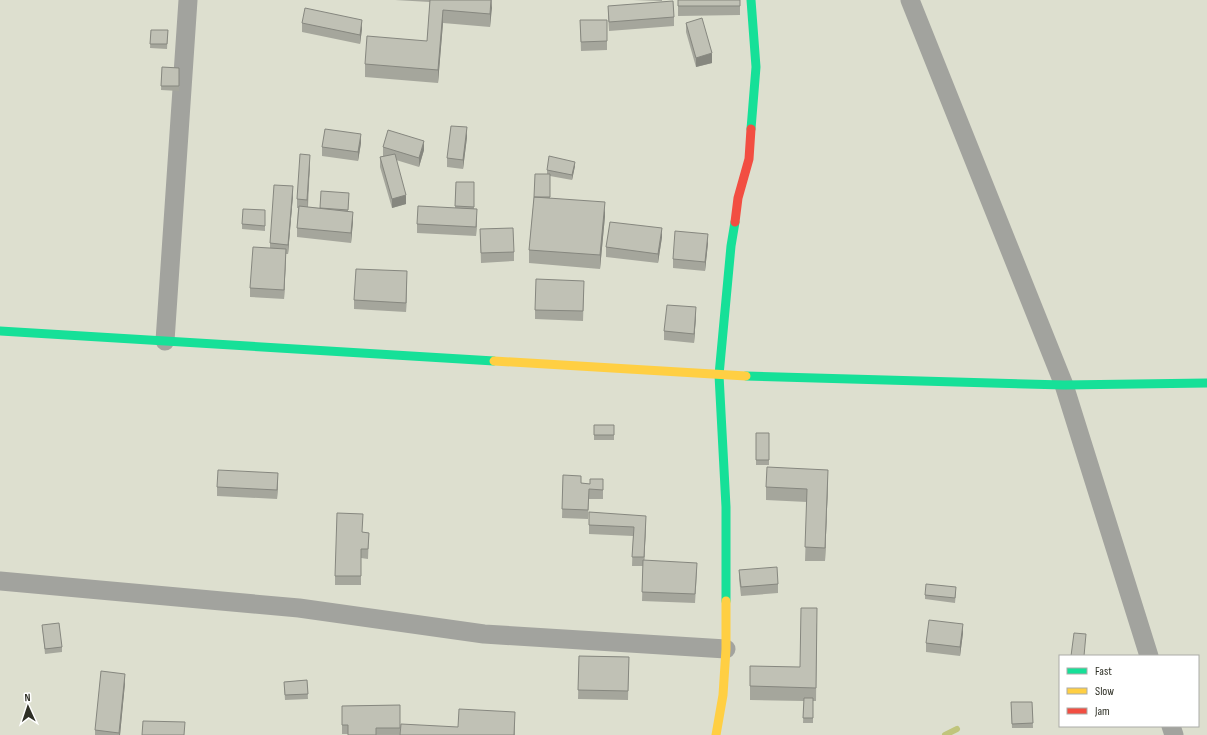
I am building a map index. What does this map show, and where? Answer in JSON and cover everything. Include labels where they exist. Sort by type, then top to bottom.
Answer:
[{"type":"street","points":[[165,341],[188,0]]},
{"type":"street","points":[[716,735],[723,696],[726,649],[726,507],[719,375],[731,246],[738,198],[749,159],[756,67],[751,0]]},
{"type":"street","points":[[910,0],[1064,385],[1149,655]]},
{"type":"street","points":[[0,331],[719,375],[1064,385],[1207,383]]},
{"type":"street","points":[[0,581],[299,608],[484,634],[726,649]]},
{"type":"building","points":[[430,0],[491,0],[490,14],[443,10],[438,70],[365,64],[367,36],[427,41]]},
{"type":"building","points":[[678,0],[740,0],[740,6],[678,6]]},
{"type":"building","points":[[673,1],[674,17],[609,22],[608,6]]},
{"type":"building","points":[[305,8],[362,20],[360,35],[302,23]]},
{"type":"building","points":[[702,18],[712,53],[696,58],[686,23]]},
{"type":"building","points":[[580,20],[607,20],[607,41],[581,42]]},
{"type":"building","points":[[151,30],[168,30],[167,44],[150,44]]},
{"type":"building","points":[[162,67],[179,68],[179,86],[161,86]]},
{"type":"building","points":[[451,126],[467,127],[463,160],[447,158]]},
{"type":"building","points":[[325,129],[361,134],[358,152],[322,147]]},
{"type":"building","points":[[388,130],[424,141],[419,158],[383,147]]},
{"type":"building","points":[[300,154],[310,155],[307,200],[297,199]]},
{"type":"building","points":[[395,154],[406,195],[392,199],[380,157]]},
{"type":"building","points":[[549,156],[575,162],[572,175],[547,170]]},
{"type":"building","points":[[535,174],[550,174],[550,197],[534,197]]},
{"type":"building","points":[[456,182],[474,182],[474,207],[455,206]]},
{"type":"building","points":[[274,185],[293,186],[288,245],[270,243]]},
{"type":"building","points":[[321,191],[349,193],[348,210],[320,208]]},
{"type":"building","points":[[534,197],[605,202],[600,255],[529,250]]},
{"type":"building","points":[[299,206],[353,212],[351,233],[297,228]]},
{"type":"building","points":[[418,206],[477,209],[476,227],[417,224]]},
{"type":"building","points":[[243,209],[265,210],[265,226],[242,224]]},
{"type":"building","points":[[610,222],[662,228],[658,254],[606,247]]},
{"type":"building","points":[[513,228],[514,252],[481,253],[480,229]]},
{"type":"building","points":[[675,231],[708,234],[705,262],[673,259]]},
{"type":"building","points":[[253,247],[286,249],[284,290],[250,288]]},
{"type":"building","points":[[356,269],[407,271],[406,303],[354,300]]},
{"type":"building","points":[[536,279],[584,281],[583,311],[535,310]]},
{"type":"building","points":[[667,305],[696,307],[694,334],[664,331]]},
{"type":"building","points":[[594,425],[614,425],[614,435],[594,435]]},
{"type":"building","points":[[756,433],[769,433],[769,460],[756,460]]},
{"type":"building","points":[[767,467],[828,470],[825,548],[805,547],[807,489],[766,487]]},
{"type":"building","points":[[218,470],[278,473],[277,490],[217,487]]},
{"type":"building","points":[[563,475],[581,476],[581,483],[590,484],[590,479],[603,479],[603,490],[589,489],[588,510],[562,509]]},
{"type":"building","points":[[589,512],[646,516],[644,557],[632,557],[634,527],[589,525]]},
{"type":"building","points":[[337,513],[363,514],[362,532],[369,533],[368,549],[361,549],[361,576],[335,576]]},
{"type":"building","points":[[643,560],[697,563],[695,594],[642,592]]},
{"type":"building","points":[[777,567],[778,584],[741,587],[739,570]]},
{"type":"building","points":[[926,584],[956,587],[955,598],[925,595]]},
{"type":"building","points":[[801,608],[817,608],[816,688],[750,686],[750,666],[800,667]]},
{"type":"building","points":[[929,620],[963,624],[960,647],[926,643]]},
{"type":"building","points":[[59,623],[62,647],[45,649],[42,625]]},
{"type":"building","points":[[1074,633],[1086,634],[1084,655],[1071,655]]},
{"type":"building","points":[[579,656],[629,657],[628,691],[578,690]]},
{"type":"building","points":[[101,671],[125,674],[119,733],[95,730]]},
{"type":"building","points":[[307,680],[308,694],[285,695],[284,682]]},
{"type":"building","points":[[804,698],[813,698],[813,718],[803,718]]},
{"type":"building","points":[[1011,702],[1032,702],[1033,723],[1012,724]]},
{"type":"building","points":[[400,705],[400,728],[376,728],[376,735],[348,735],[348,725],[342,725],[342,706]]},
{"type":"building","points":[[459,709],[515,712],[514,735],[400,735],[401,724],[458,727]]},
{"type":"building","points":[[143,721],[185,722],[184,735],[142,735]]},
{"type":"waterway","points":[[945,735],[957,729]]},
{"type":"traffic: fast","points":[[751,0],[756,67],[751,129]]},
{"type":"traffic: fast","points":[[726,601],[726,507],[719,375],[731,246],[735,222]]},
{"type":"traffic: fast","points":[[0,331],[494,361]]},
{"type":"traffic: fast","points":[[746,376],[1064,385],[1207,383]]},
{"type":"traffic: slow","points":[[494,361],[746,376]]},
{"type":"traffic: slow","points":[[716,735],[723,695],[726,649],[726,601]]},
{"type":"traffic: jam","points":[[735,222],[738,198],[749,159],[751,129]]}]
